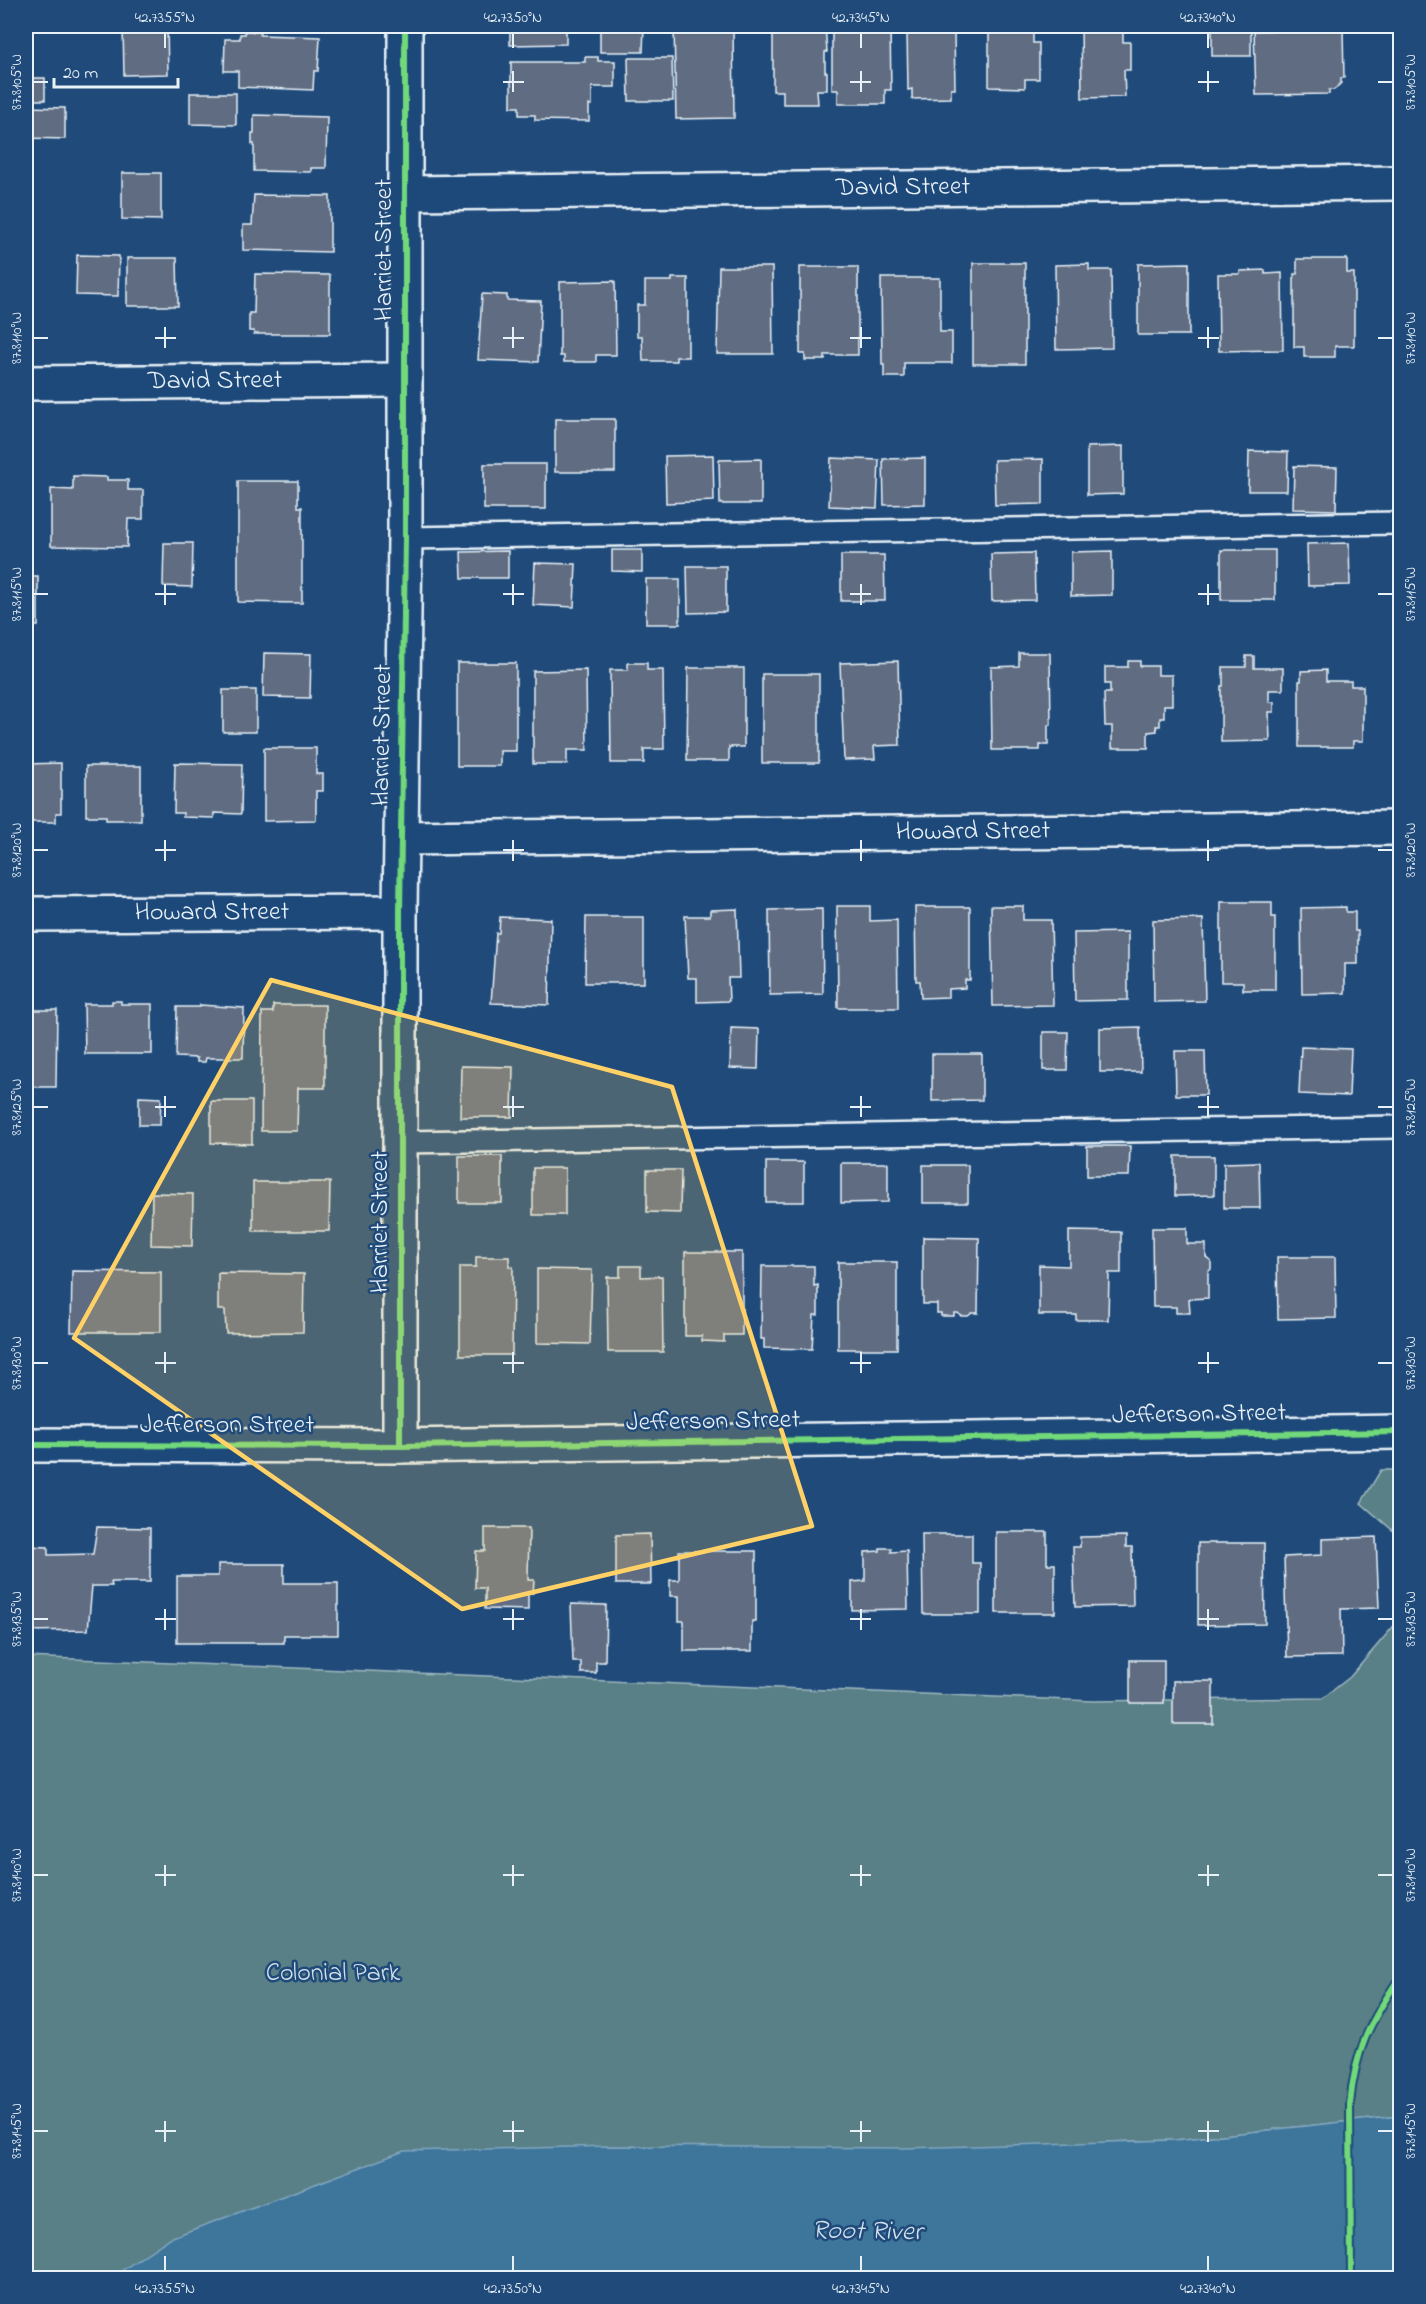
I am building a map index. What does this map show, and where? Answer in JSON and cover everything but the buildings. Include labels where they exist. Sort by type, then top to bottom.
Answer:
[{"type":"street","name":"Harriet Street","points":[[400,1446],[400,912],[405,538],[405,26]]},
{"type":"street","name":"David Street","points":[[405,193],[1401,183]]},
{"type":"street","name":"David Street","points":[[26,382],[405,380]]},
{"type":"street","name":"Howard Street","points":[[401,838],[1401,828]]},
{"type":"street","name":"Howard Street","points":[[26,914],[400,912]]},
{"type":"street","name":"Jefferson Street","points":[[26,1445],[400,1446],[1401,1432]]},
{"type":"lane","points":[[405,538],[1401,523]]},
{"type":"lane","points":[[400,1142],[1401,1127]]},
{"type":"highlighted area","points":[[271,980],[672,1087],[812,1526],[462,1609],[74,1338]]},
{"type":"green space","name":"Colonial Park","points":[[1381,1470],[1400,1470],[1400,2116],[1175,2140],[1106,2142],[1111,2278],[26,2278],[26,1657],[1093,1701],[1323,1698],[1350,1677],[1398,1621],[1398,1535],[1361,1503]]},
{"type":"water","name":"Root River","points":[[1400,2116],[1400,2275],[1361,2278],[111,2278],[170,2238],[404,2151],[612,2146],[905,2148],[1175,2140]]},
{"type":"cycle path","points":[[400,1446],[400,912],[405,538],[405,26]]},
{"type":"cycle path","points":[[26,1445],[400,1446],[1400,1432]]},
{"type":"cycle path","points":[[1351,2278],[1350,2104],[1352,2085],[1360,2052],[1372,2023],[1400,1977]]}]
